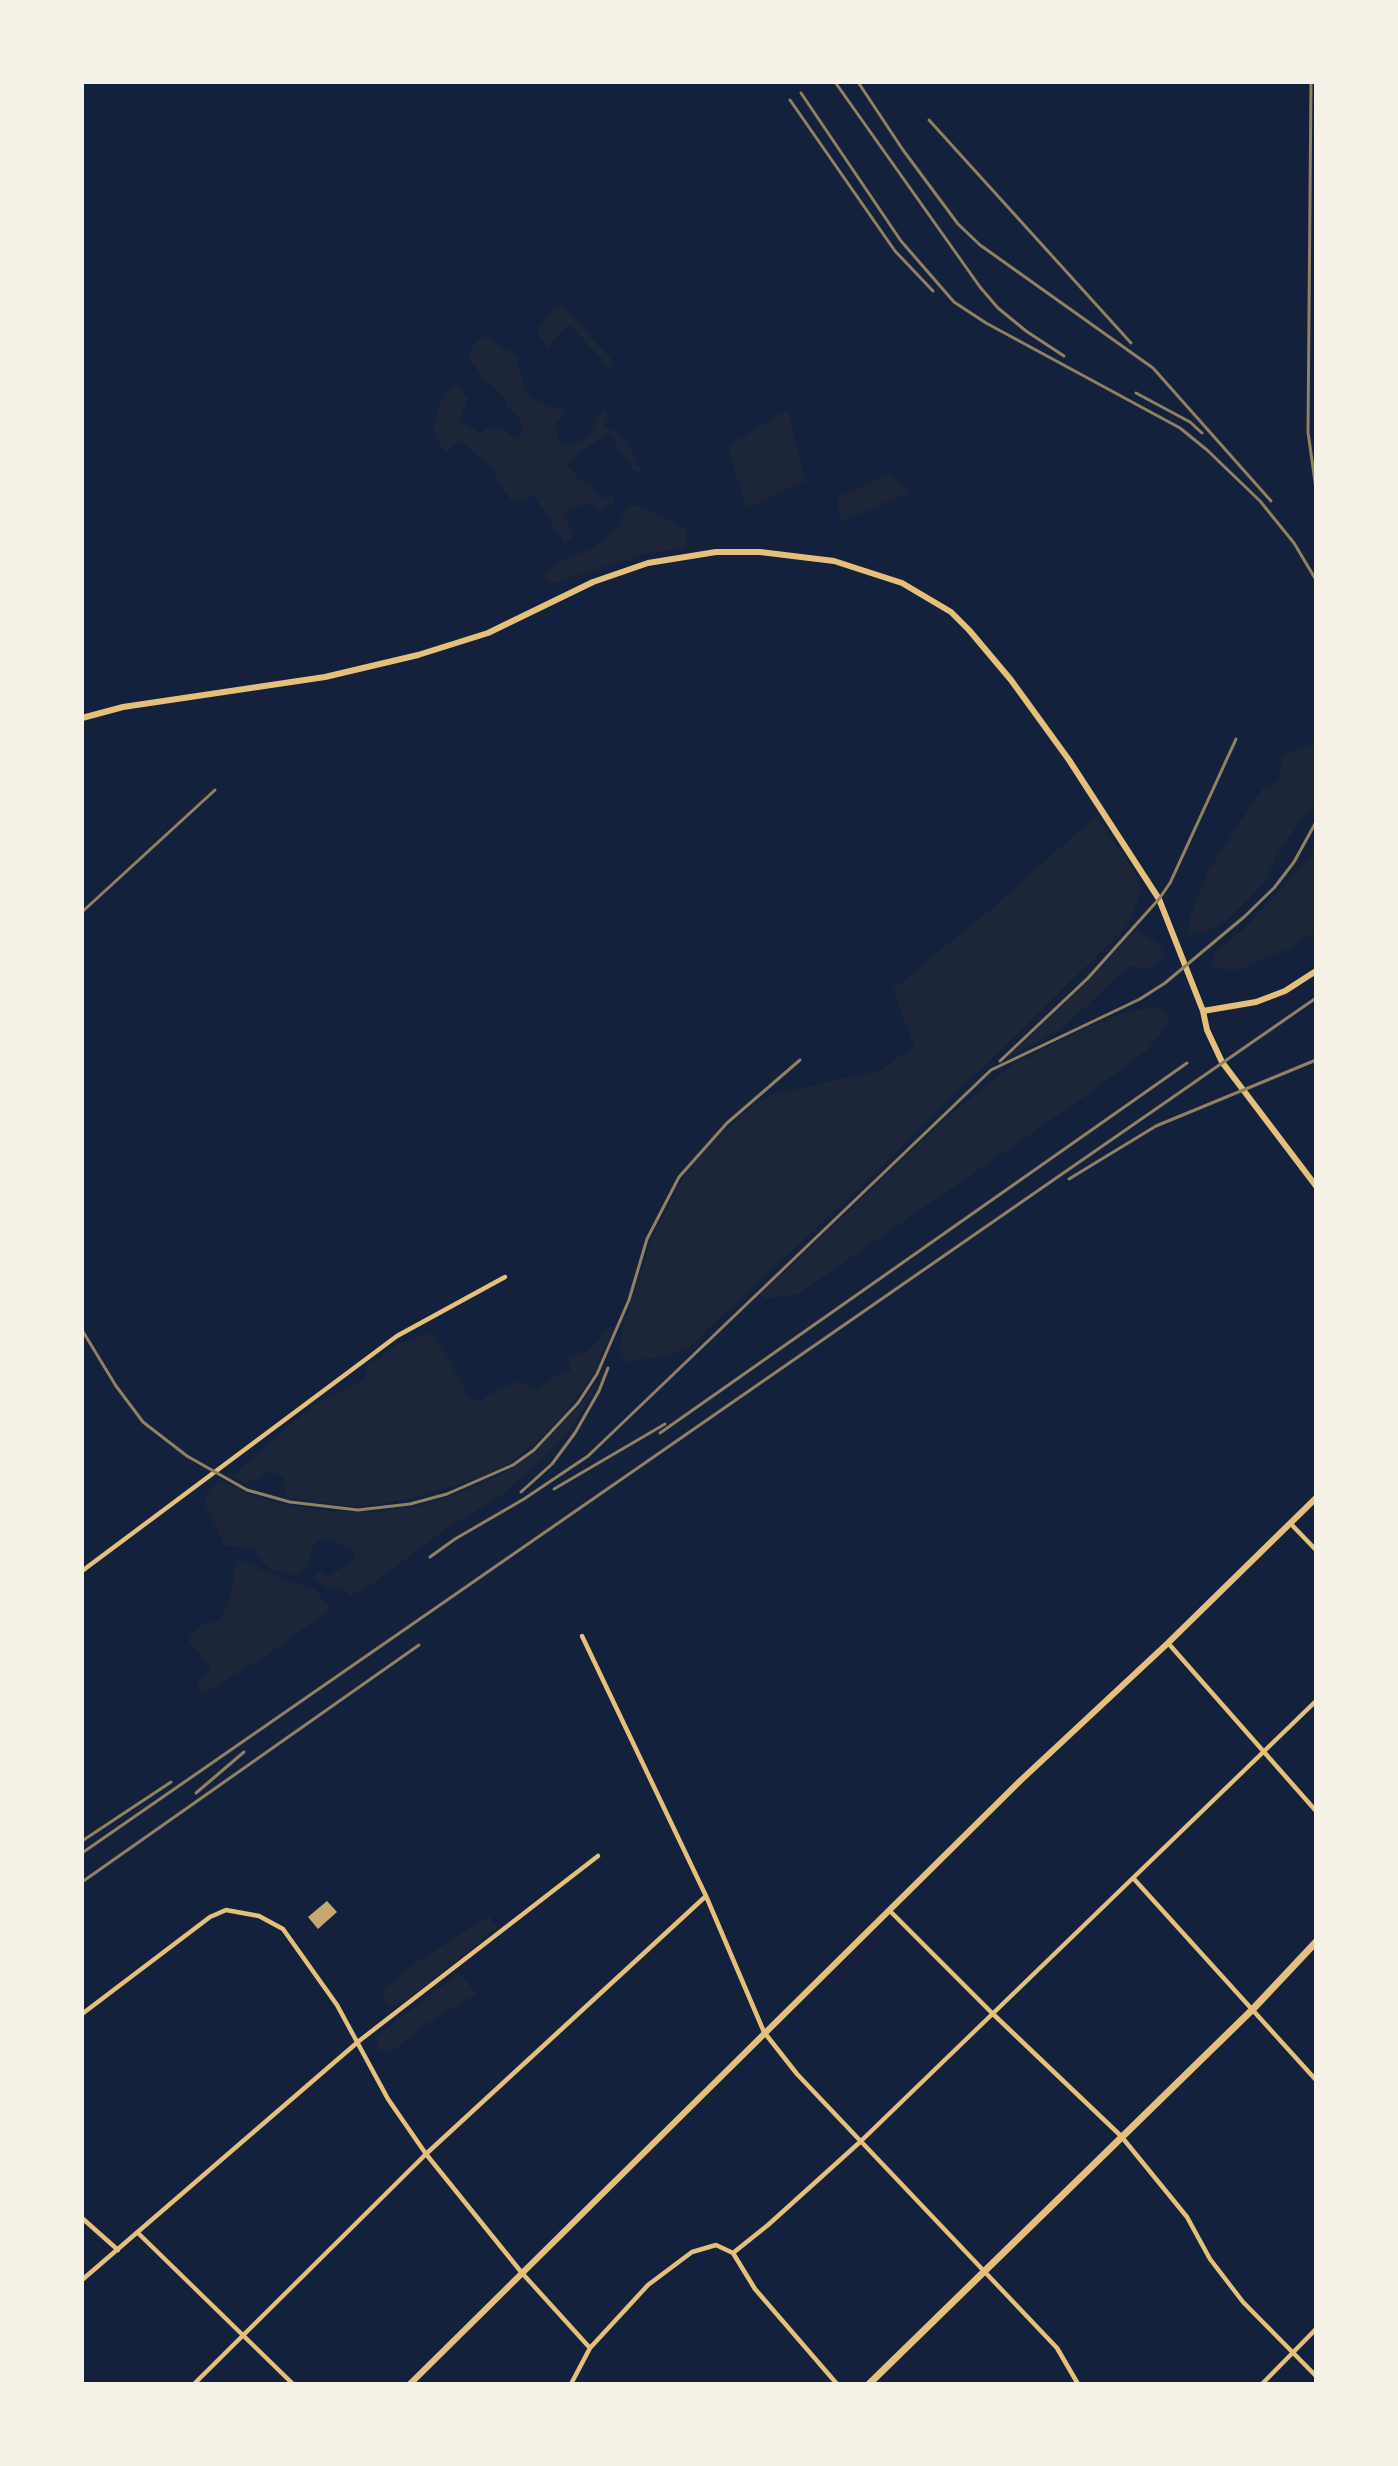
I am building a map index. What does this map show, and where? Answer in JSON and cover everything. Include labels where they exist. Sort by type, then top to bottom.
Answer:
[{"type":"main road","points":[[869,2384],[1253,2009],[1316,1942]]},
{"type":"street","points":[[82,718],[123,707],[325,677],[418,655],[488,633],[593,582],[648,564],[716,552],[760,552],[843,564],[902,583],[951,612],[1011,680],[1070,760],[1159,899],[1203,1011],[1207,1030],[1222,1062],[1316,1186]]},
{"type":"street","points":[[1203,1011],[1256,1002],[1285,991],[1316,970]]},
{"type":"street","points":[[82,1571],[398,1336],[505,1277]]},
{"type":"street","points":[[410,2384],[1020,1781],[1168,1643],[1316,1498]]},
{"type":"street","points":[[1290,1523],[1316,1550]]},
{"type":"street","points":[[582,1636],[706,1896],[764,2032],[797,2074],[860,2142],[985,2270],[1057,2348],[1078,2384]]},
{"type":"street","points":[[1168,1643],[1316,1811]]},
{"type":"street","points":[[733,2253],[860,2142],[1316,1701]]},
{"type":"street","points":[[82,2280],[359,2041],[598,1856]]},
{"type":"street","points":[[1134,1878],[1316,2080]]},
{"type":"street","points":[[194,2384],[426,2154],[706,1896]]},
{"type":"street","points":[[82,2014],[210,1917],[226,1910],[260,1916],[283,1929],[337,2005],[359,2041],[388,2099],[426,2154],[522,2272],[590,2348]]},
{"type":"street","points":[[889,1910],[992,2013],[1121,2136],[1187,2217],[1210,2259],[1243,2302],[1316,2376]]},
{"type":"street","points":[[82,2218],[118,2250]]},
{"type":"street","points":[[138,2233],[293,2384]]},
{"type":"street","points":[[571,2384],[590,2348],[648,2286],[692,2252],[716,2245],[733,2253],[755,2289],[837,2384]]},
{"type":"street","points":[[1262,2384],[1316,2329]]},
{"type":"shaded area","points":[[563,306],[614,362],[610,369],[570,325],[553,340],[548,349],[537,332],[550,311]]},
{"type":"shaded area","points":[[484,336],[515,355],[527,395],[552,408],[560,407],[566,410],[555,425],[559,441],[568,445],[581,441],[592,431],[596,416],[605,409],[609,415],[603,426],[623,436],[642,471],[634,471],[608,433],[566,463],[580,481],[591,484],[600,499],[611,493],[615,502],[600,512],[592,502],[563,512],[574,537],[564,543],[534,495],[512,503],[492,469],[460,440],[445,453],[433,429],[442,395],[456,383],[468,399],[459,420],[480,433],[488,428],[502,429],[517,440],[523,432],[521,420],[508,408],[503,396],[484,379],[468,357],[475,342]]},
{"type":"shaded area","points":[[788,410],[805,481],[746,508],[728,446]]},
{"type":"shaded area","points":[[891,474],[910,492],[840,522],[837,497]]},
{"type":"shaded area","points":[[628,506],[641,506],[686,528],[686,547],[645,554],[550,584],[541,575],[564,560],[588,551],[615,531]]},
{"type":"shaded area","points":[[1315,743],[1314,803],[1280,849],[1263,884],[1233,915],[1215,928],[1186,937],[1191,913],[1208,871],[1262,789],[1279,781],[1282,755]]},
{"type":"shaded area","points":[[1096,816],[1136,874],[1141,893],[1126,927],[874,1174],[690,1346],[666,1356],[625,1362],[620,1349],[622,1332],[650,1242],[680,1183],[707,1147],[746,1111],[770,1095],[881,1070],[914,1046],[893,989],[996,905]]},
{"type":"shaded area","points":[[1315,851],[1315,932],[1291,948],[1240,969],[1220,969],[1210,966],[1215,953],[1246,927]]},
{"type":"shaded area","points":[[1136,931],[1160,944],[1166,955],[1158,964],[1145,970],[1130,965],[1062,1029],[1007,1058]]},
{"type":"shaded area","points":[[1161,1006],[1170,1021],[1147,1050],[1087,1095],[798,1294],[765,1299],[761,1294],[944,1120],[1013,1064],[1088,1027],[1128,1012]]},
{"type":"shaded area","points":[[610,1326],[614,1327],[593,1374],[562,1416],[545,1434],[506,1466],[477,1479],[409,1499],[371,1505],[343,1505],[286,1498],[284,1478],[268,1470],[261,1479],[244,1483],[231,1476],[313,1406],[364,1379],[368,1365],[400,1343],[433,1332],[469,1397],[481,1403],[487,1395],[518,1381],[537,1389],[559,1374],[571,1371],[568,1358],[588,1351]]},
{"type":"shaded area","points":[[596,1382],[598,1384],[573,1426],[548,1454],[498,1498],[447,1528],[375,1582],[350,1596],[341,1587],[333,1590],[323,1586],[313,1576],[320,1571],[328,1576],[352,1562],[356,1553],[350,1548],[323,1538],[315,1542],[305,1571],[296,1576],[275,1571],[262,1563],[253,1548],[225,1546],[204,1502],[210,1489],[221,1480],[248,1494],[281,1504],[329,1511],[370,1513],[414,1507],[457,1494],[506,1472],[529,1457],[578,1408]]},
{"type":"shaded area","points":[[236,1558],[281,1578],[314,1589],[331,1609],[263,1658],[203,1693],[197,1683],[211,1667],[188,1640],[200,1626],[219,1620],[230,1601]]},
{"type":"shaded area","points":[[489,1916],[497,1928],[403,2003],[390,2007],[383,1994],[385,1988],[411,1966]]},
{"type":"shaded area","points":[[459,1973],[477,1994],[425,2025],[391,2052],[378,2049],[376,2036]]},
{"type":"building","points":[[327,1901],[337,1912],[318,1929],[308,1917]]},
{"type":"railway","points":[[835,82],[980,287],[998,308],[1026,331],[1064,356]]},
{"type":"railway","points":[[858,82],[903,150],[958,224],[980,245],[1153,368],[1271,501]]},
{"type":"railway","points":[[1311,82],[1308,432],[1316,489]]},
{"type":"railway","points":[[801,93],[901,241],[954,302],[986,323],[1180,428],[1207,450],[1260,501],[1294,543],[1316,580]]},
{"type":"railway","points":[[790,100],[895,251],[933,291]]},
{"type":"railway","points":[[929,120],[1131,343]]},
{"type":"railway","points":[[1136,393],[1190,422],[1202,433]]},
{"type":"railway","points":[[1000,1061],[1088,978],[1159,899],[1170,883],[1236,739]]},
{"type":"railway","points":[[82,912],[215,790]]},
{"type":"railway","points":[[430,1557],[588,1456],[991,1070],[1140,999],[1165,983],[1244,917],[1274,888],[1294,862],[1316,822]]},
{"type":"railway","points":[[82,1853],[1316,998]]},
{"type":"railway","points":[[82,1330],[116,1386],[143,1422],[187,1456],[247,1490],[290,1502],[358,1510],[410,1504],[447,1494],[513,1465],[534,1450],[578,1403],[597,1374],[629,1300],[647,1239],[679,1177],[727,1123],[800,1060]]},
{"type":"railway","points":[[1069,1179],[1156,1126],[1316,1060]]},
{"type":"railway","points":[[660,1433],[1187,1063]]},
{"type":"railway","points":[[521,1492],[552,1464],[575,1433],[599,1391],[608,1368]]},
{"type":"railway","points":[[554,1489],[665,1424]]},
{"type":"railway","points":[[82,1882],[419,1645]]},
{"type":"railway","points":[[196,1793],[244,1752]]},
{"type":"railway","points":[[82,1841],[171,1782]]}]
